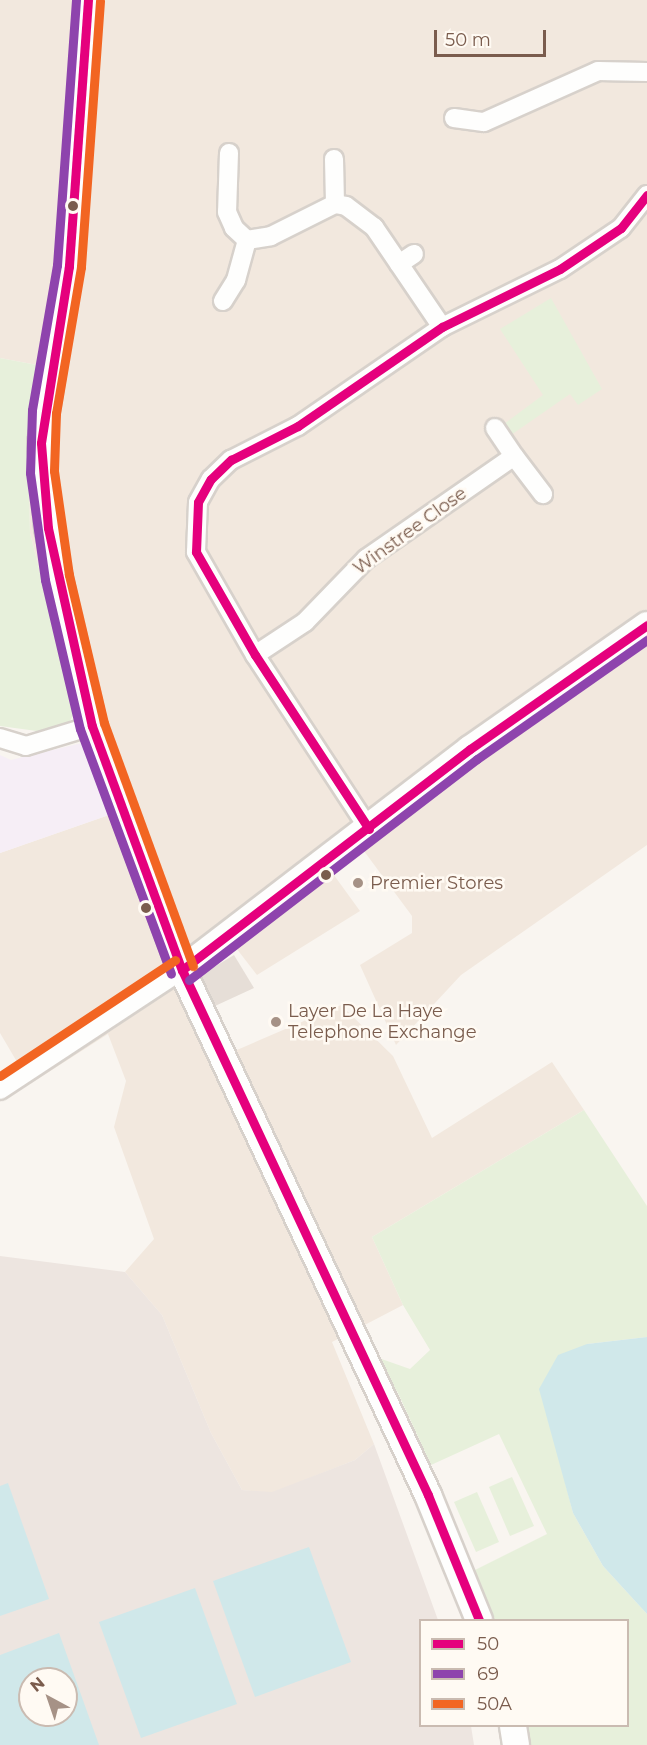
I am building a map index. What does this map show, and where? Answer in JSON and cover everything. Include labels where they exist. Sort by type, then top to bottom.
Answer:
[{"type":"main road","points":[[88,0],[69,266],[41,443],[48,528],[92,726],[182,970],[428,1496],[479,1619]]},
{"type":"main road","points":[[182,970],[369,829],[470,749],[647,625]]},
{"type":"main road","points":[[513,1727],[516,1745]]},
{"type":"street","points":[[454,118],[484,122],[598,71],[647,72]]},
{"type":"street","points":[[229,153],[227,212],[234,228],[247,240]]},
{"type":"street","points":[[334,159],[335,204]]},
{"type":"street","points":[[369,829],[255,655],[196,552],[198,502],[211,479],[231,460],[298,426],[442,327],[560,269],[621,228],[647,195]]},
{"type":"street","points":[[247,240],[271,236],[335,204],[358,212],[406,259],[442,327]]},
{"type":"street","points":[[223,301],[236,280],[247,240]]},
{"type":"street","points":[[495,428],[543,494]]},
{"type":"street","name":"Winstree Close","points":[[255,655],[305,622],[366,559],[514,456]]},
{"type":"street","points":[[0,738],[36,745],[92,726]]},
{"type":"street","points":[[0,1090],[182,970]]},
{"type":"shaded area","points":[[0,0],[647,0],[647,845],[461,975],[396,1045],[360,965],[412,933],[412,916],[361,847],[331,871],[360,911],[257,975],[233,944],[190,972],[230,1053],[341,1005],[393,1056],[432,1138],[552,1062],[584,1110],[372,1237],[403,1305],[332,1342],[374,1444],[355,1460],[272,1493],[242,1490],[211,1433],[162,1315],[125,1272],[154,1239],[114,1127],[126,1081],[108,1034],[30,1084],[0,1033],[0,853],[109,815],[75,711],[30,533],[28,452],[37,365],[0,358]]},
{"type":"shaded area","points":[[86,742],[109,815],[0,853],[0,755],[11,760]]},
{"type":"shaded area","points":[[0,1256],[125,1272],[162,1315],[211,1433],[242,1490],[272,1492],[355,1460],[374,1444],[438,1619],[419,1619],[419,1727],[471,1727],[474,1745],[0,1745]]},
{"type":"green space","points":[[551,298],[602,389],[578,405],[570,394],[511,435],[504,424],[543,395],[500,329]]},
{"type":"green space","points":[[0,358],[37,365],[28,452],[30,533],[75,711],[70,721],[44,732],[0,726]]},
{"type":"green space","points":[[584,1110],[647,1206],[647,1337],[587,1344],[565,1482],[573,1513],[603,1566],[647,1614],[647,1745],[529,1745],[525,1727],[629,1727],[629,1619],[488,1619],[469,1573],[547,1534],[499,1434],[431,1465],[397,1391],[384,1385],[373,1356],[410,1369],[430,1350],[403,1305],[372,1237]]},
{"type":"green space","points":[[512,1477],[534,1526],[510,1536],[489,1487]]},
{"type":"green space","points":[[477,1492],[499,1542],[476,1552],[454,1502]]},
{"type":"water","points":[[647,1337],[647,1614],[603,1566],[573,1513],[539,1389],[558,1355],[587,1344]]},
{"type":"water","points":[[8,1483],[49,1599],[0,1616],[0,1486]]},
{"type":"water","points":[[309,1547],[351,1662],[255,1697],[213,1581]]},
{"type":"water","points":[[195,1588],[237,1704],[141,1738],[99,1622]]},
{"type":"water","points":[[59,1633],[71,1667],[18,1667],[18,1727],[78,1727],[78,1686],[99,1745],[0,1745],[0,1655]]},
{"type":"building","points":[[234,955],[254,988],[215,1006],[201,975]]},
{"type":"transit line","name":"69","points":[[76,0],[57,265],[32,410],[30,473],[45,580],[80,729],[171,974]]},
{"type":"transit line","name":"50","points":[[88,0],[69,266],[41,443],[48,528],[92,726],[182,970],[428,1495],[479,1619]]},
{"type":"transit line","name":"50A","points":[[100,1],[81,267],[56,413],[54,471],[69,575],[104,723],[193,966]]},
{"type":"transit line","name":"50","points":[[369,829],[255,655],[196,552],[198,502],[211,479],[231,460],[298,426],[442,327],[560,269],[621,228],[647,195]]},
{"type":"transit line","name":"50","points":[[182,970],[470,749],[647,625]]},
{"type":"transit line","name":"69","points":[[189,980],[477,759],[647,640]]},
{"type":"transit line","name":"50A","points":[[0,1076],[175,960]]},
{"type":"place","name":"Premier Stores","points":[[358,883]]},
{"type":"place","name":"Layer De La Haye Telephone Exchange","points":[[276,1022]]}]
